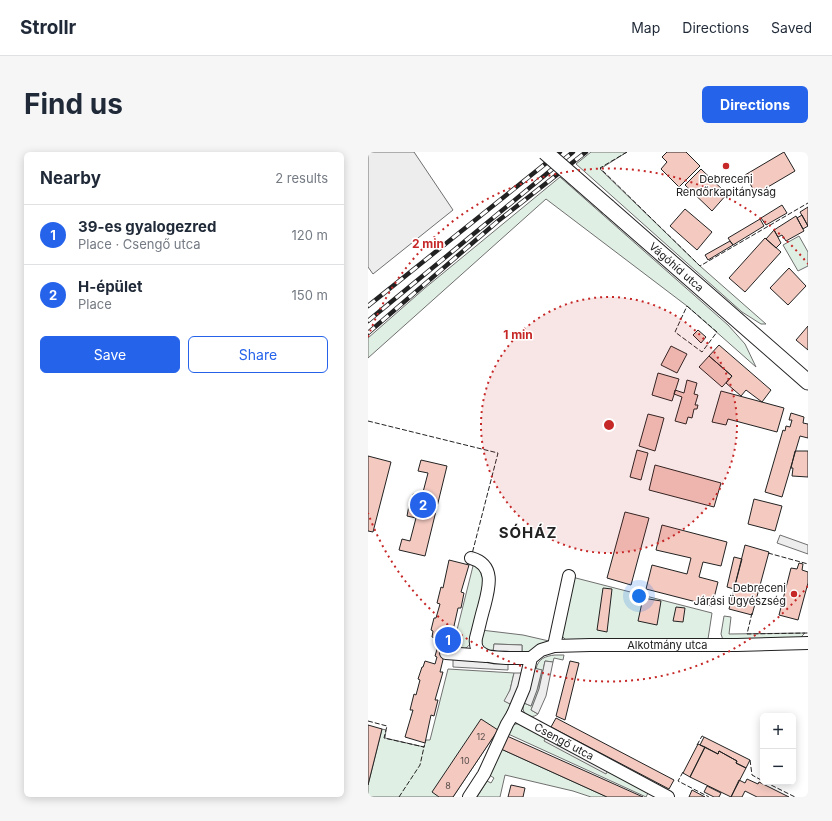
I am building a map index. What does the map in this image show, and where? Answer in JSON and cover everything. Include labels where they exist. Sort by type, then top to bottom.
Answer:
[{"type":"main road","name":"Vágóhíd utca","points":[[545,152],[808,382]]},
{"type":"street","points":[[471,558],[480,562],[488,574],[488,589],[476,642],[477,649],[486,656]]},
{"type":"street","points":[[554,646],[569,576]]},
{"type":"street","name":"Alkotmány utca","points":[[531,658],[541,650],[554,646],[808,643]]},
{"type":"street","points":[[446,653],[531,658],[524,688],[513,714],[484,774],[469,797]]},
{"type":"street","name":"Csengő utca","points":[[513,714],[668,797]]},
{"type":"green space","points":[[591,152],[627,152],[600,169],[700,266],[766,324],[761,324],[742,312],[576,164]]},
{"type":"green space","points":[[560,177],[728,325],[745,344],[756,367],[687,306],[546,199],[368,358],[368,338],[425,288]]},
{"type":"green space","points":[[799,236],[808,252],[808,266],[798,271],[783,245]]},
{"type":"green space","points":[[474,562],[485,577],[472,641],[464,649],[452,650]]},
{"type":"green space","points":[[572,577],[712,613],[708,639],[566,640],[562,636]]},
{"type":"green space","points":[[724,616],[731,617],[729,634],[805,633],[799,639],[723,640],[721,634]]},
{"type":"green space","points":[[481,630],[523,635],[549,641],[528,653],[522,653],[522,645],[494,644],[493,652],[489,652],[481,645]]},
{"type":"green space","points":[[564,655],[563,660],[554,658],[553,662],[545,661],[539,689],[531,710],[538,714],[529,716],[524,712],[524,703],[531,706],[538,687],[542,670],[536,669],[538,663],[540,660],[548,656]]},
{"type":"green space","points":[[448,669],[514,673],[510,690],[505,701],[512,705],[498,730],[453,797],[368,797],[368,785],[382,729],[386,730],[385,738],[424,747],[426,740],[430,740]]},
{"type":"green space","points":[[520,723],[649,791],[646,797],[506,733],[512,725]]},
{"type":"green space","points":[[501,749],[607,797],[591,797],[573,791],[505,775],[500,797],[477,797],[487,781],[491,783],[494,778],[488,774]]},
{"type":"shaded area","points":[[368,152],[414,152],[453,210],[373,274],[368,267]]},
{"type":"shaded area","points":[[780,535],[808,545],[808,554],[777,543]]},
{"type":"shaded area","points":[[494,644],[522,645],[522,653],[493,652]]},
{"type":"shaded area","points":[[453,659],[508,661],[508,670],[453,667]]},
{"type":"shaded area","points":[[545,661],[553,662],[546,696],[538,714],[531,710],[539,689]]},
{"type":"shaded area","points":[[534,668],[542,670],[531,706],[524,703]]},
{"type":"shaded area","points":[[514,673],[522,673],[512,705],[504,701],[510,690]]},
{"type":"shaded area","points":[[546,737],[608,770],[606,774],[544,741]]},
{"type":"building","points":[[667,152],[686,152],[700,166],[679,187],[661,169],[667,162],[662,157]]},
{"type":"building","points":[[784,152],[795,171],[756,194],[745,175]]},
{"type":"building","points":[[701,169],[727,194],[712,211],[685,185]]},
{"type":"building","points":[[782,205],[787,213],[766,225],[761,218]]},
{"type":"building","points":[[808,207],[808,226],[800,212]]},
{"type":"building","points":[[685,209],[712,232],[697,250],[670,226]]},
{"type":"building","points":[[802,215],[808,226],[803,229],[797,218]]},
{"type":"building","points":[[796,216],[804,231],[786,241],[782,235],[778,237],[774,230]]},
{"type":"building","points":[[760,219],[764,226],[733,245],[728,238]]},
{"type":"building","points":[[774,230],[781,243],[776,248],[766,239]]},
{"type":"building","points":[[765,238],[781,252],[745,292],[729,278]]},
{"type":"building","points":[[730,241],[733,245],[708,260],[705,255]]},
{"type":"building","points":[[789,268],[806,286],[788,305],[770,288]]},
{"type":"building","points":[[808,326],[808,350],[796,340]]},
{"type":"building","points":[[698,330],[706,337],[701,343],[693,335]]},
{"type":"building","points":[[719,345],[771,390],[762,402],[746,390],[741,396],[726,383],[732,376],[709,356]]},
{"type":"building","points":[[671,346],[687,354],[677,373],[661,365]]},
{"type":"building","points":[[709,356],[732,376],[722,387],[699,367]]},
{"type":"building","points":[[658,373],[679,379],[672,401],[652,395]]},
{"type":"building","points":[[687,380],[697,383],[694,394],[698,395],[695,405],[698,405],[697,409],[694,409],[692,418],[688,417],[686,424],[675,421],[682,397],[674,394],[675,390],[684,393]]},
{"type":"building","points":[[721,391],[784,408],[777,432],[728,419],[726,425],[712,422]]},
{"type":"building","points":[[791,413],[804,417],[803,423],[808,424],[808,438],[800,436],[782,497],[765,492],[783,430],[785,431],[786,426],[790,427],[792,420],[789,420]]},
{"type":"building","points":[[648,414],[664,418],[655,451],[639,446]]},
{"type":"building","points":[[637,450],[648,453],[641,480],[630,477]]},
{"type":"building","points":[[795,451],[808,451],[808,477],[792,476],[793,468],[791,468]]},
{"type":"building","points":[[368,456],[391,462],[373,532],[368,531]]},
{"type":"building","points":[[421,460],[447,466],[425,556],[399,550],[402,539],[410,541],[416,518],[407,516],[410,500],[411,501],[413,494],[422,496],[428,473],[418,471]]},
{"type":"building","points":[[655,465],[721,483],[714,507],[649,490]]},
{"type":"building","points":[[754,499],[782,506],[775,531],[748,524]]},
{"type":"building","points":[[625,512],[649,518],[631,585],[607,578]]},
{"type":"building","points":[[662,525],[727,542],[721,566],[703,562],[699,577],[718,582],[712,606],[646,589],[652,565],[687,574],[691,558],[656,550]]},
{"type":"building","points":[[745,545],[769,552],[752,615],[729,609]]},
{"type":"building","points":[[734,557],[742,559],[734,589],[727,587]]},
{"type":"building","points":[[449,560],[469,565],[461,592],[464,593],[461,608],[458,608],[452,635],[449,635],[440,672],[443,672],[435,700],[438,700],[434,716],[431,715],[425,743],[405,737],[413,710],[410,710],[414,694],[416,695],[420,680],[418,679],[422,667],[425,661],[435,664],[437,657],[435,656],[438,646],[440,647],[442,640],[432,637],[433,631],[431,630],[440,604],[437,603],[441,587],[443,588]]},
{"type":"building","points":[[799,563],[803,564],[802,570],[808,572],[808,583],[798,620],[779,615],[791,568],[797,569]]},
{"type":"building","points":[[603,588],[612,589],[607,632],[597,630]]},
{"type":"building","points":[[643,598],[661,601],[657,625],[638,621]]},
{"type":"building","points":[[676,607],[685,608],[683,622],[673,621]]},
{"type":"building","points":[[570,661],[579,663],[565,720],[556,716]]},
{"type":"building","points":[[556,718],[674,780],[669,789],[551,727]]},
{"type":"building","points":[[481,719],[498,730],[453,797],[439,797],[432,792]]},
{"type":"building","points":[[368,725],[382,729],[368,785]]},
{"type":"building","points":[[507,736],[643,797],[607,797],[501,749]]},
{"type":"building","points":[[704,737],[750,760],[746,768],[719,751],[718,754],[700,745]]},
{"type":"building","points":[[698,744],[705,747],[690,777],[683,773]]},
{"type":"building","points":[[705,747],[718,754],[719,751],[746,768],[731,797],[690,777]]},
{"type":"building","points":[[747,779],[758,784],[759,782],[760,785],[765,785],[789,797],[757,797],[745,791],[742,797],[731,797],[739,780],[745,783]]},
{"type":"building","points":[[511,785],[525,788],[523,797],[508,797]]},
{"type":"building","points":[[707,786],[721,793],[719,797],[714,797],[704,792]]},
{"type":"building","points":[[692,790],[705,797],[689,797]]},
{"type":"railway","points":[[368,306],[560,152]]},
{"type":"railway","points":[[368,321],[573,152]]},
{"type":"railway","points":[[368,333],[498,221],[586,152]]},
{"type":"fence","points":[[627,152],[600,168],[700,266],[808,203]]},
{"type":"fence","points":[[687,306],[717,332],[702,352],[675,332],[687,306]]},
{"type":"fence","points":[[368,421],[498,453],[472,554]]},
{"type":"fence","points":[[768,553],[808,564]]},
{"type":"fence","points":[[752,613],[747,634],[808,633]]},
{"type":"fence","points":[[368,721],[387,726],[384,738],[424,747],[425,743]]},
{"type":"fence","points":[[697,745],[702,736],[705,737]]},
{"type":"fence","points":[[399,797],[420,765],[424,747]]},
{"type":"fence","points":[[750,760],[752,775],[760,779]]},
{"type":"fence","points":[[683,772],[678,781],[709,797]]},
{"type":"fence","points":[[771,785],[795,797]]},
{"type":"place","name":"Debreceni Rendőrkapitányság","points":[[726,166]]},
{"type":"place","name":"H-épület","points":[[423,505]]},
{"type":"place","name":"Debreceni Járási Ügyészség","points":[[794,594]]},
{"type":"place","name":"39-es gyalogezred","points":[[448,640]]},
{"type":"district","name":"SÓHÁZ","points":[[528,533]]}]
